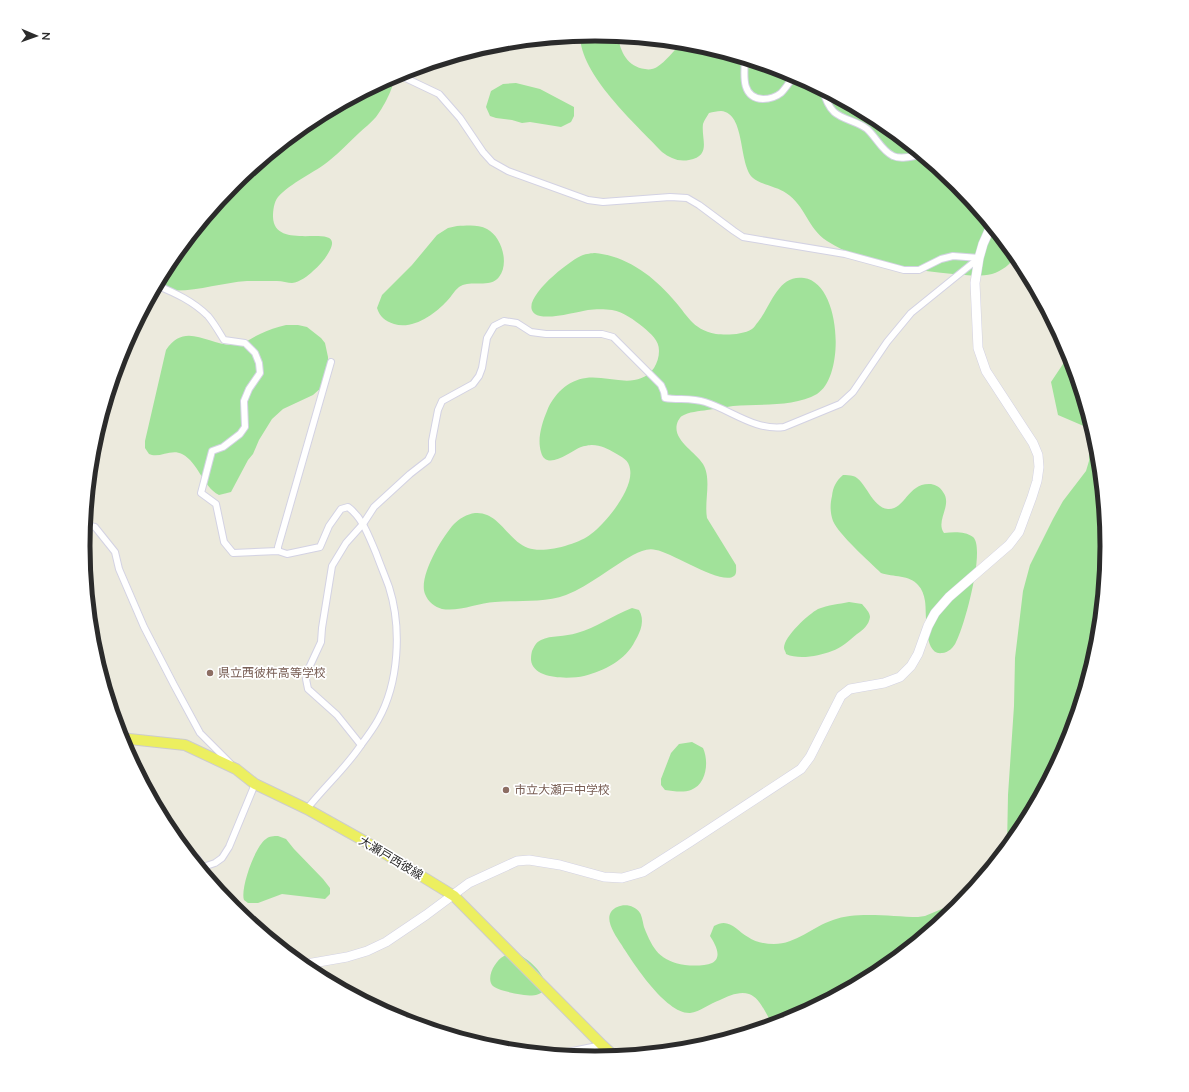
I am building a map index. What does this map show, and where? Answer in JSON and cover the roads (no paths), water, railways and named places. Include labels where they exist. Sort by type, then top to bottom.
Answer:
[{"type":"main road","name":"大瀬戸西彼線","points":[[128,739],[185,745],[236,769],[255,784],[307,809],[366,842],[454,896],[608,1051]]},
{"type":"street","points":[[745,64],[745,84],[750,95],[757,99],[772,98],[781,92],[791,80]]},
{"type":"street","points":[[405,78],[439,94],[460,118],[483,152],[492,162],[508,171],[588,200],[603,202],[670,197],[687,198],[699,204],[734,232],[744,237],[845,254],[904,270],[919,270],[941,259],[953,256],[979,258]]},
{"type":"street","points":[[824,97],[833,111],[839,116],[860,125],[867,130],[888,153],[894,157],[915,156]]},
{"type":"street","points":[[310,963],[347,957],[367,951],[386,942],[454,896],[469,883],[517,861],[529,860],[604,876],[622,878],[642,872],[801,769],[810,757],[841,696],[850,689],[884,683],[900,677],[911,666],[918,654],[928,626],[935,612],[949,597],[1009,545],[1019,532],[1037,481],[1039,467],[1038,455],[1033,443],[986,371],[978,348],[975,283],[979,258],[989,231]]},
{"type":"street","points":[[361,746],[336,715],[308,689],[306,679],[308,670],[321,642],[332,566],[346,543],[363,524],[374,507],[410,474],[428,460],[432,452],[432,441],[438,410],[442,402],[473,384],[479,376],[482,368],[487,338],[494,326],[504,321],[517,323],[531,332],[546,334],[602,334],[613,337],[661,385],[665,398],[706,402],[760,426],[774,428],[784,427],[840,404],[853,392],[887,342],[911,313],[979,258]]},
{"type":"street","points":[[161,287],[179,294],[193,302],[209,317],[224,340],[245,343],[255,353],[259,363],[260,373],[249,388],[244,401],[245,427],[240,434],[223,447],[212,451],[201,493],[216,504],[224,542],[233,553],[278,551],[287,554],[320,547],[330,526],[341,509],[348,507],[356,513],[363,524],[389,588],[395,612],[396,640],[395,665],[391,691],[378,720],[361,746],[335,779],[317,796],[307,809]]},
{"type":"street","points":[[278,551],[331,362]]},
{"type":"street","points":[[91,526],[95,527],[115,552],[119,569],[144,627],[200,733],[236,769]]},
{"type":"street","points":[[205,867],[215,863],[222,858],[229,847],[255,784]]},
{"type":"street","points":[[575,1050],[602,1045]]},
{"type":"place","name":"県立西彼杵高等学校","points":[[210,673]]},
{"type":"place","name":"市立大瀬戸中学校","points":[[506,790]]}]
